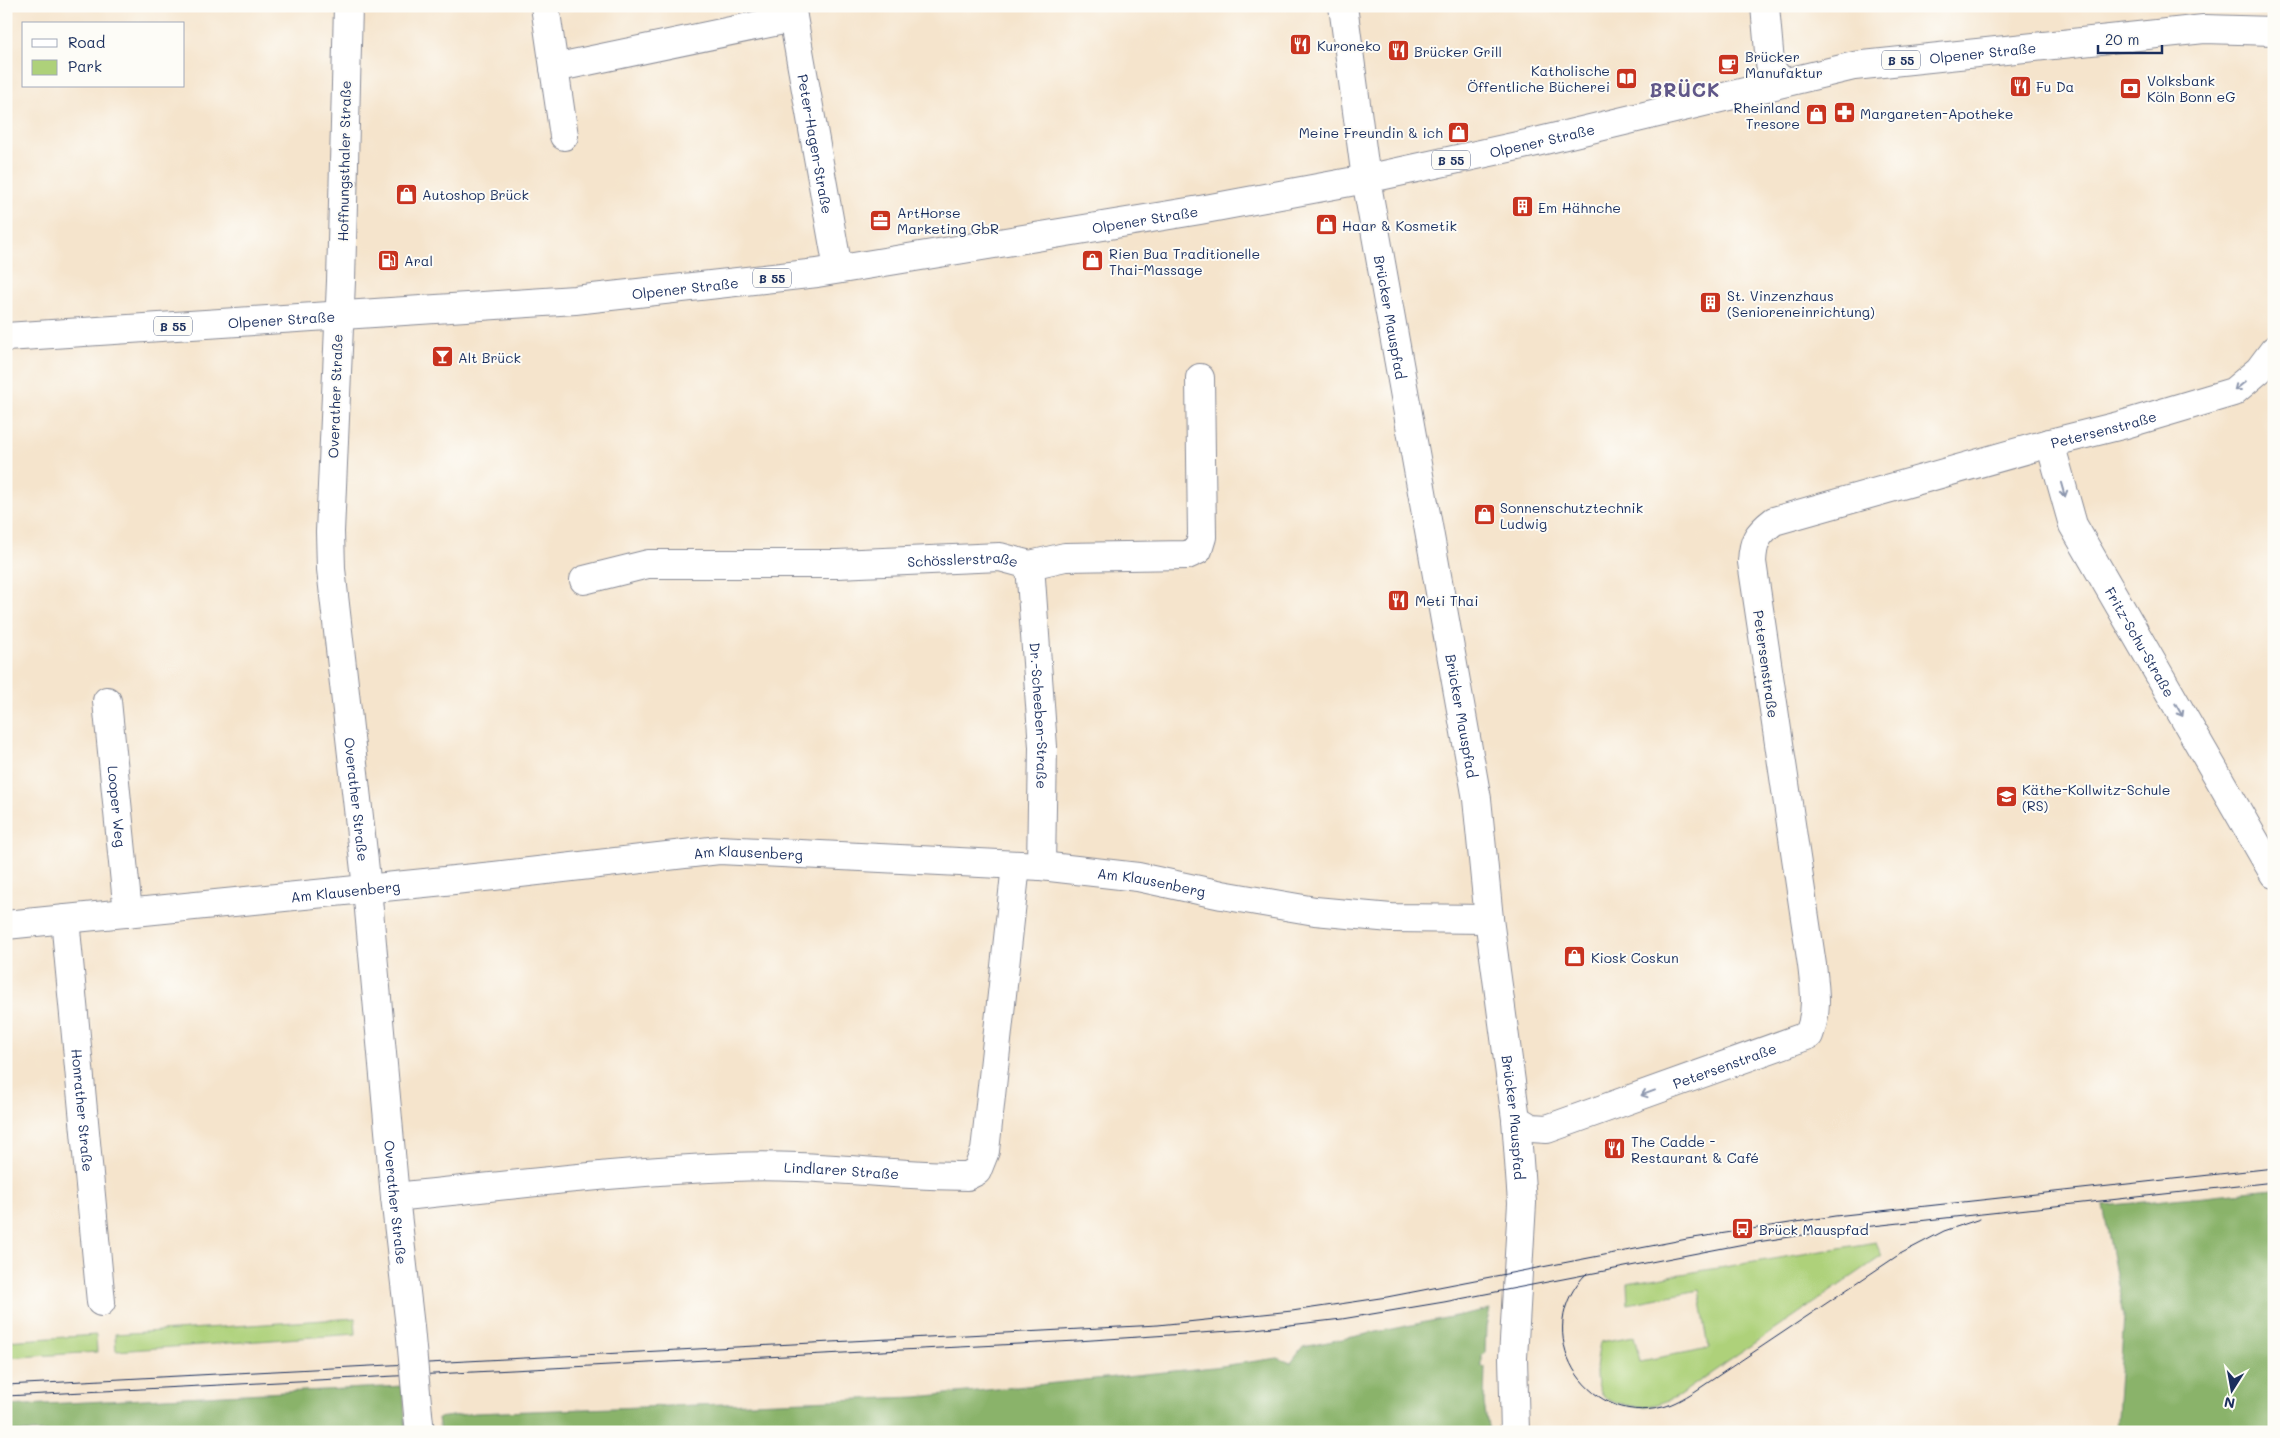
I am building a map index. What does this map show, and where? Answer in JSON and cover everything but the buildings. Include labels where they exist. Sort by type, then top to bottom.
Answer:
[{"type":"street","name":"Hoffnungsthaler Straße","points":[[339,315],[348,6]]},
{"type":"street","points":[[545,6],[564,136]]},
{"type":"street","name":"Brücker Mauspfad","points":[[1344,6],[1366,180],[1477,799],[1489,919],[1516,1118],[1522,1203],[1513,1358],[1515,1432]]},
{"type":"street","points":[[1765,6],[1771,69],[1782,82]]},
{"type":"street","name":"Peter-Hagen-Straße","points":[[554,68],[792,12],[838,269]]},
{"type":"street","name":"Olpener Straße","points":[[6,336],[575,300],[838,269],[1200,210],[1366,180],[1854,66],[1992,50],[2204,30],[2274,31]]},
{"type":"street","name":"Overather Straße","points":[[339,315],[330,532],[331,569],[367,888],[395,1197],[419,1423]]},
{"type":"street","name":"Petersenstraße","points":[[1516,1118],[1531,1128],[1547,1129],[1810,1035],[1815,1020],[1816,1000],[1812,965],[1763,648],[1752,562],[1753,545],[1761,531],[1774,521],[2050,443],[2122,426],[2233,392],[2259,370],[2274,350]]},
{"type":"street","name":"Schösslerstraße","points":[[584,580],[648,564],[837,564],[1000,557],[1030,565],[1065,557],[1187,555],[1198,550],[1202,537],[1200,378]]},
{"type":"street","name":"Fritz-Schu-Straße","points":[[2050,443],[2073,524],[2274,874]]},
{"type":"street","name":"Dr.-Scheeben-Straße","points":[[1028,866],[1043,747],[1030,565]]},
{"type":"street","name":"Looper Weg","points":[[107,700],[128,913]]},
{"type":"street","name":"Am Klausenberg","points":[[6,925],[719,850],[1028,866],[1138,877],[1222,895],[1314,911],[1391,918],[1489,919]]},
{"type":"street","name":"Lindlarer Straße","points":[[395,1197],[619,1174],[733,1166],[967,1176],[977,1171],[985,1151],[1028,866]]},
{"type":"street","name":"Honrather Straße","points":[[65,920],[101,1302]]},
{"type":"green space","points":[[2274,1189],[2274,1432],[2116,1432],[2124,1316],[2103,1206]]},
{"type":"green space","points":[[1876,1242],[1882,1256],[1678,1396],[1648,1406],[1631,1406],[1602,1396],[1596,1377],[1600,1342],[1634,1336],[1640,1361],[1709,1348],[1699,1290],[1628,1304],[1627,1283]]},
{"type":"green space","points":[[1490,1309],[1486,1326],[1485,1354],[1482,1355],[1482,1367],[1485,1367],[1484,1404],[1489,1432],[440,1432],[438,1418],[475,1413],[917,1397],[1214,1367],[1278,1358],[1291,1363],[1303,1347]]},
{"type":"green space","points":[[355,1318],[356,1334],[116,1351],[115,1334]]},
{"type":"green space","points":[[96,1335],[97,1352],[6,1358],[6,1341]]},
{"type":"green space","points":[[403,1386],[406,1432],[6,1432],[6,1406]]},
{"type":"tram line","points":[[6,1385],[1158,1325],[1292,1311],[1387,1297],[1687,1239],[1835,1216],[2274,1168]]},
{"type":"tram line","points":[[6,1396],[1077,1341],[1246,1330],[1342,1319],[1444,1302],[1744,1244],[1836,1230],[2274,1182]]},
{"type":"tram line","points":[[1587,1273],[1570,1296],[1563,1321],[1564,1346],[1573,1369],[1589,1388],[1610,1403],[1635,1409],[1663,1407],[1675,1403],[1694,1392],[1900,1254],[1944,1231],[1980,1219]]},
{"type":"place","name":"Kuroneko","points":[[1301,45]]},
{"type":"place","name":"Brücker Grill","points":[[1398,51]]},
{"type":"place","name":"Brücker Manufaktur","points":[[1729,64]]},
{"type":"place","name":"Katholische Öffentliche Bücherei","points":[[1626,78]]},
{"type":"place","name":"Fu Da","points":[[2020,86]]},
{"type":"place","name":"Volksbank Köln Bonn eG","points":[[2131,88]]},
{"type":"place","name":"Margareten-Apotheke","points":[[1844,113]]},
{"type":"place","name":"Rheinland Tresore","points":[[1816,115]]},
{"type":"place","name":"Meine Freundin & ich","points":[[1459,132]]},
{"type":"place","name":"Autoshop Brück","points":[[406,194]]},
{"type":"place","name":"Em Hähnche","points":[[1522,207]]},
{"type":"place","name":"ArtHorse Marketing GbR","points":[[881,220]]},
{"type":"place","name":"Haar & Kosmetik","points":[[1326,225]]},
{"type":"place","name":"Aral","points":[[388,260]]},
{"type":"place","name":"Rien Bua Traditionelle Thai-Massage","points":[[1093,261]]},
{"type":"place","name":"St. Vinzenzhaus (Senioreneinrichtung)","points":[[1711,303]]},
{"type":"place","name":"Alt Brück","points":[[442,357]]},
{"type":"place","name":"Sonnenschutztechnik Ludwig","points":[[1484,515]]},
{"type":"place","name":"Meti Thai","points":[[1399,600]]},
{"type":"place","name":"Käthe-Kollwitz-Schule (RS)","points":[[2006,797]]},
{"type":"place","name":"Kiosk Coskun","points":[[1575,957]]},
{"type":"place","name":"The Cadde - Restaurant & Café","points":[[1615,1149]]},
{"type":"place","name":"Brück Mauspfad","points":[[1743,1229]]},
{"type":"district","name":"BRÜCK","points":[[1685,89]]}]
